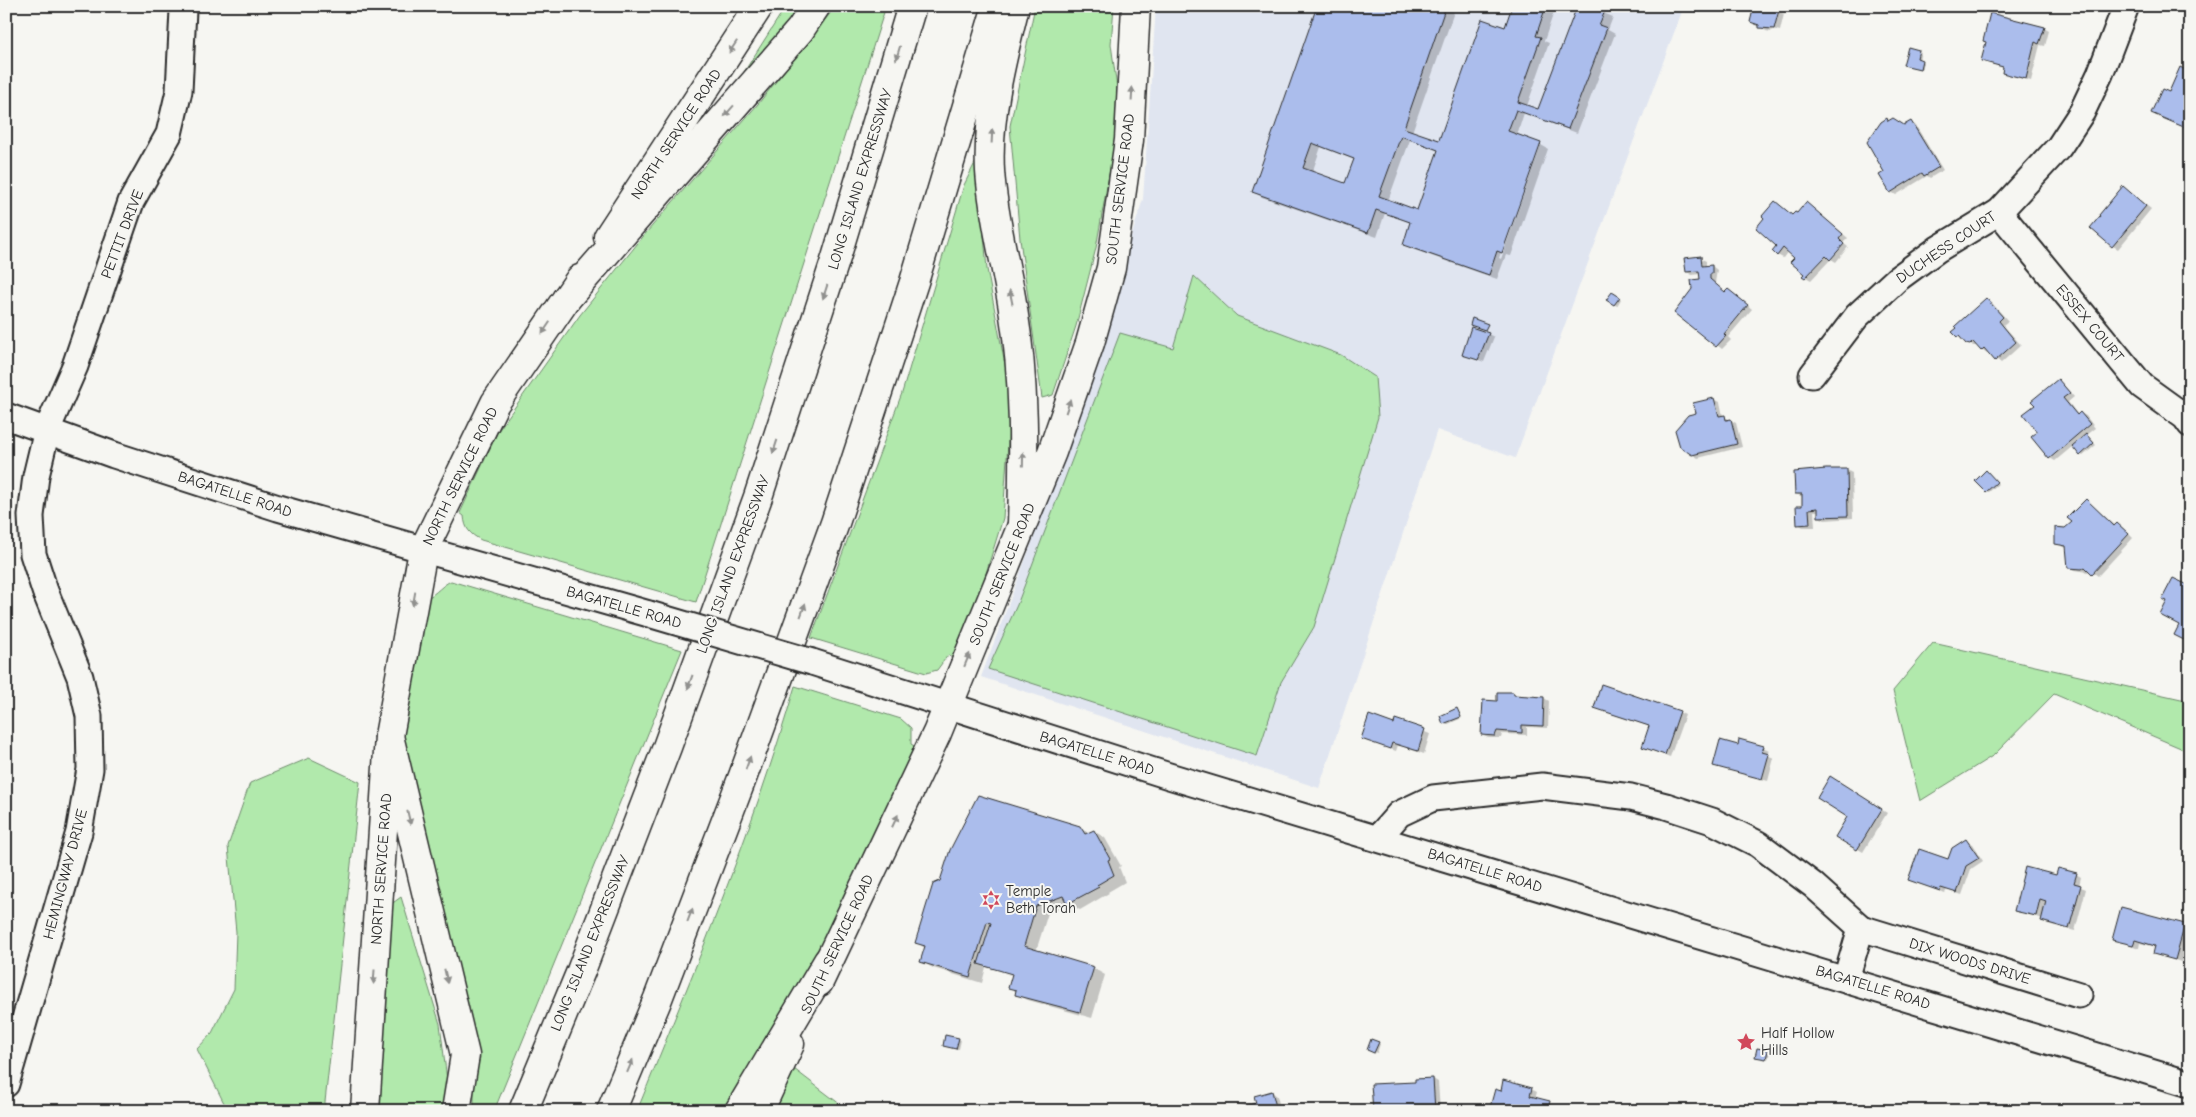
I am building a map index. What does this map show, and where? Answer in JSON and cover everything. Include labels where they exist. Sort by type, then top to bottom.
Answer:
[{"type":"main road","name":"NORTH SERVICE ROAD","points":[[365,1111],[389,736],[423,551],[495,403],[567,298],[759,6]]},
{"type":"main road","points":[[567,298],[800,30],[816,6]]},
{"type":"main road","name":"LONG ISLAND EXPRESSWAY","points":[[523,1111],[602,915],[758,497],[836,258],[912,6]]},
{"type":"main road","points":[[611,1111],[656,1001],[739,785],[835,523],[914,282],[997,6]]},
{"type":"main road","points":[[1015,6],[993,111],[990,170],[997,228],[1013,309],[1023,390],[1022,525]]},
{"type":"main road","name":"SOUTH SERVICE ROAD","points":[[760,1111],[948,705],[1052,452],[1090,343],[1110,268],[1129,140],[1136,6]]},
{"type":"main road","points":[[389,736],[465,1055],[456,1111]]},
{"type":"main road","points":[[740,1111],[828,961]]},
{"type":"street","name":"DUCHESS COURT","points":[[1812,375],[1857,316],[1896,279],[1938,249],[1999,212],[2059,147],[2082,112],[2100,74],[2126,6]]},
{"type":"street","name":"PETTIT DRIVE","points":[[47,430],[74,366],[131,202],[169,134],[179,91],[188,7]]},
{"type":"street","name":"ESSEX COURT","points":[[1999,212],[2142,386],[2184,417],[2190,424]]},
{"type":"street","name":"BAGATELLE ROAD","points":[[6,416],[232,494],[423,551],[812,662],[1169,776],[2190,1084]]},
{"type":"street","name":"HEMINGWAY DRIVE","points":[[6,1084],[79,832],[90,768],[89,716],[80,677],[45,592],[33,554],[31,516],[36,476],[47,430]]},
{"type":"street","name":"DIX WOODS DRIVE","points":[[1378,838],[1399,814],[1433,798],[1542,786],[1631,797],[1712,821],[1758,844],[1813,885],[1861,928],[2079,995]]},
{"type":"street","points":[[1846,979],[1861,928]]},
{"type":"shaded area","points":[[1156,6],[1684,6],[1515,458],[1437,430],[1319,788],[981,677],[1057,476],[1143,199]]},
{"type":"green space","points":[[786,6],[804,6],[723,105]]},
{"type":"green space","points":[[836,6],[886,6],[696,602],[481,540],[474,536],[467,528],[464,516],[460,513],[498,431],[580,315],[646,233],[758,104]]},
{"type":"green space","points":[[1035,6],[1114,6],[1111,44],[1117,88],[1115,141],[1096,248],[1076,326],[1053,395],[1042,398],[1020,239],[1010,126]]},
{"type":"green space","points":[[977,159],[987,269],[1011,397],[1003,518],[970,625],[953,657],[948,655],[937,670],[926,673],[811,638],[902,393],[964,185]]},
{"type":"green space","points":[[1194,276],[1237,316],[1341,355],[1375,377],[1378,417],[1314,627],[1281,682],[1257,756],[988,669],[1017,605],[1120,333],[1173,348]]},
{"type":"green space","points":[[451,581],[682,650],[494,1111],[474,1111],[469,1030],[400,753],[407,691],[427,598]]},
{"type":"green space","points":[[1933,643],[2190,701],[2190,752],[2054,694],[1994,755],[1920,801],[1893,691]]},
{"type":"green space","points":[[795,686],[901,719],[911,728],[911,744],[916,747],[844,905],[766,1049],[729,1111],[637,1111],[742,847]]},
{"type":"green space","points":[[309,758],[360,782],[324,1111],[228,1111],[197,1049],[212,1033],[234,989],[236,932],[228,846],[250,783]]},
{"type":"green space","points":[[401,897],[440,1024],[449,1096],[448,1111],[374,1111],[390,905]]},
{"type":"green space","points":[[794,1069],[849,1111],[773,1111]]},
{"type":"building","points":[[1317,6],[1446,6],[1404,128],[1439,140],[1482,19],[1505,27],[1512,6],[1546,6],[1536,36],[1541,37],[1518,102],[1538,109],[1577,6],[1591,6],[1605,11],[1599,25],[1607,28],[1568,129],[1516,110],[1508,131],[1541,143],[1502,253],[1497,251],[1489,275],[1403,245],[1410,222],[1376,210],[1368,233],[1252,192]],"holes":[[[1401,136],[1438,150],[1417,210],[1379,196]],[[1312,143],[1354,159],[1345,183],[1303,168]]]},
{"type":"building","points":[[1754,6],[1779,10],[1774,29],[1759,28],[1759,25],[1750,22]]},
{"type":"building","points":[[1990,13],[2045,27],[2039,44],[2035,42],[2026,79],[2002,73],[2003,67],[1981,61],[1986,42],[1983,41]]},
{"type":"building","points":[[1908,47],[1919,50],[1917,58],[1922,60],[1920,69],[1903,65]]},
{"type":"building","points":[[2180,67],[2190,72],[2190,120],[2186,128],[2151,113],[2162,89],[2169,92]]},
{"type":"building","points":[[1887,118],[1888,121],[1893,118],[1904,125],[1911,121],[1939,167],[1924,176],[1922,173],[1890,193],[1879,175],[1884,172],[1867,142],[1881,122]]},
{"type":"building","points":[[2123,186],[2146,206],[2112,247],[2090,228]]},
{"type":"building","points":[[1775,201],[1792,215],[1795,212],[1797,213],[1806,202],[1843,234],[1839,239],[1844,244],[1830,260],[1826,256],[1805,278],[1802,276],[1804,274],[1790,262],[1794,258],[1783,248],[1777,256],[1772,251],[1776,246],[1756,228],[1764,218],[1762,216]]},
{"type":"building","points":[[1701,256],[1702,266],[1712,265],[1710,279],[1725,292],[1728,289],[1748,305],[1724,334],[1726,336],[1716,347],[1674,313],[1692,289],[1691,280],[1700,279],[1699,271],[1686,272],[1684,258]]},
{"type":"building","points":[[1612,292],[1620,297],[1614,305],[1606,300]]},
{"type":"building","points":[[1986,298],[2003,317],[1999,321],[2016,342],[1995,361],[1984,348],[1981,351],[1973,342],[1970,345],[1966,344],[1959,336],[1957,337],[1952,332],[1957,328],[1955,326]]},
{"type":"building","points":[[1472,318],[1488,324],[1485,330],[1470,325]]},
{"type":"building","points":[[1471,327],[1489,333],[1478,360],[1462,355]]},
{"type":"building","points":[[2058,379],[2070,393],[2063,398],[2077,415],[2080,412],[2090,424],[2049,459],[2031,437],[2037,432],[2023,414],[2035,405],[2031,401]]},
{"type":"building","points":[[1714,398],[1719,416],[1725,415],[1726,420],[1731,419],[1737,444],[1692,455],[1680,447],[1675,430],[1688,415],[1696,413],[1693,403]]},
{"type":"building","points":[[2086,434],[2094,443],[2080,456],[2072,446]]},
{"type":"building","points":[[1847,469],[1848,516],[1818,517],[1818,508],[1809,509],[1810,524],[1797,525],[1796,506],[1802,506],[1802,494],[1795,494],[1794,472]]},
{"type":"building","points":[[1986,470],[1997,482],[1986,492],[1975,481]]},
{"type":"building","points":[[2086,499],[2114,526],[2117,523],[2129,534],[2092,574],[2085,567],[2082,569],[2068,568],[2066,546],[2055,544],[2055,527],[2065,528],[2072,522],[2067,518]]},
{"type":"building","points":[[2173,578],[2190,586],[2190,643],[2174,635],[2179,625],[2160,615],[2167,601],[2162,599]]},
{"type":"building","points":[[1601,684],[1680,711],[1665,755],[1642,747],[1649,726],[1594,708]]},
{"type":"building","points":[[1497,692],[1513,692],[1514,695],[1544,697],[1543,726],[1522,725],[1522,733],[1497,731],[1495,736],[1481,735],[1483,700],[1497,701]]},
{"type":"building","points":[[1457,708],[1461,717],[1443,724],[1440,716]]},
{"type":"building","points":[[1369,715],[1394,724],[1395,719],[1425,729],[1418,751],[1392,743],[1390,749],[1361,739]]},
{"type":"building","points":[[1739,739],[1764,746],[1762,752],[1769,754],[1762,779],[1713,766],[1720,740],[1738,745]]},
{"type":"building","points":[[1830,776],[1882,809],[1857,850],[1835,837],[1847,817],[1817,798]]},
{"type":"building","name":"Temple Beth Torah","points":[[978,795],[1080,826],[1085,834],[1094,830],[1110,859],[1108,860],[1114,875],[1097,885],[1099,887],[1067,904],[1063,896],[1036,906],[1024,946],[1094,967],[1080,1012],[1015,995],[1016,990],[1008,988],[1012,974],[978,964],[991,923],[987,922],[970,977],[920,962],[925,946],[915,943],[933,884],[940,881],[950,850]]},
{"type":"building","points":[[1966,839],[1979,858],[1966,866],[1957,893],[1941,888],[1940,891],[1908,880],[1919,849],[1948,859],[1952,848]]},
{"type":"building","points":[[2025,867],[2056,875],[2058,868],[2077,873],[2074,883],[2081,885],[2069,929],[2041,921],[2046,901],[2040,899],[2036,916],[2014,911]]},
{"type":"building","points":[[2121,907],[2185,924],[2175,960],[2153,954],[2155,946],[2135,940],[2133,945],[2112,940]]},
{"type":"building","points":[[945,1035],[959,1038],[956,1049],[943,1046]]},
{"type":"building","points":[[1371,1039],[1379,1042],[1374,1053],[1367,1050]]},
{"type":"building","points":[[1757,1048],[1768,1050],[1766,1059],[1755,1057]]},
{"type":"building","points":[[1433,1078],[1435,1111],[1373,1111],[1371,1084],[1415,1082],[1415,1079]]},
{"type":"building","points":[[1503,1080],[1532,1088],[1530,1096],[1550,1101],[1548,1111],[1489,1111],[1495,1089],[1501,1091]]},
{"type":"building","points":[[1272,1091],[1277,1111],[1227,1111],[1256,1103],[1254,1096]]},
{"type":"place","name":"Temple Beth Torah","points":[[991,900]]},
{"type":"place","name":"Half Hollow Hills","points":[[1746,1042]]}]
